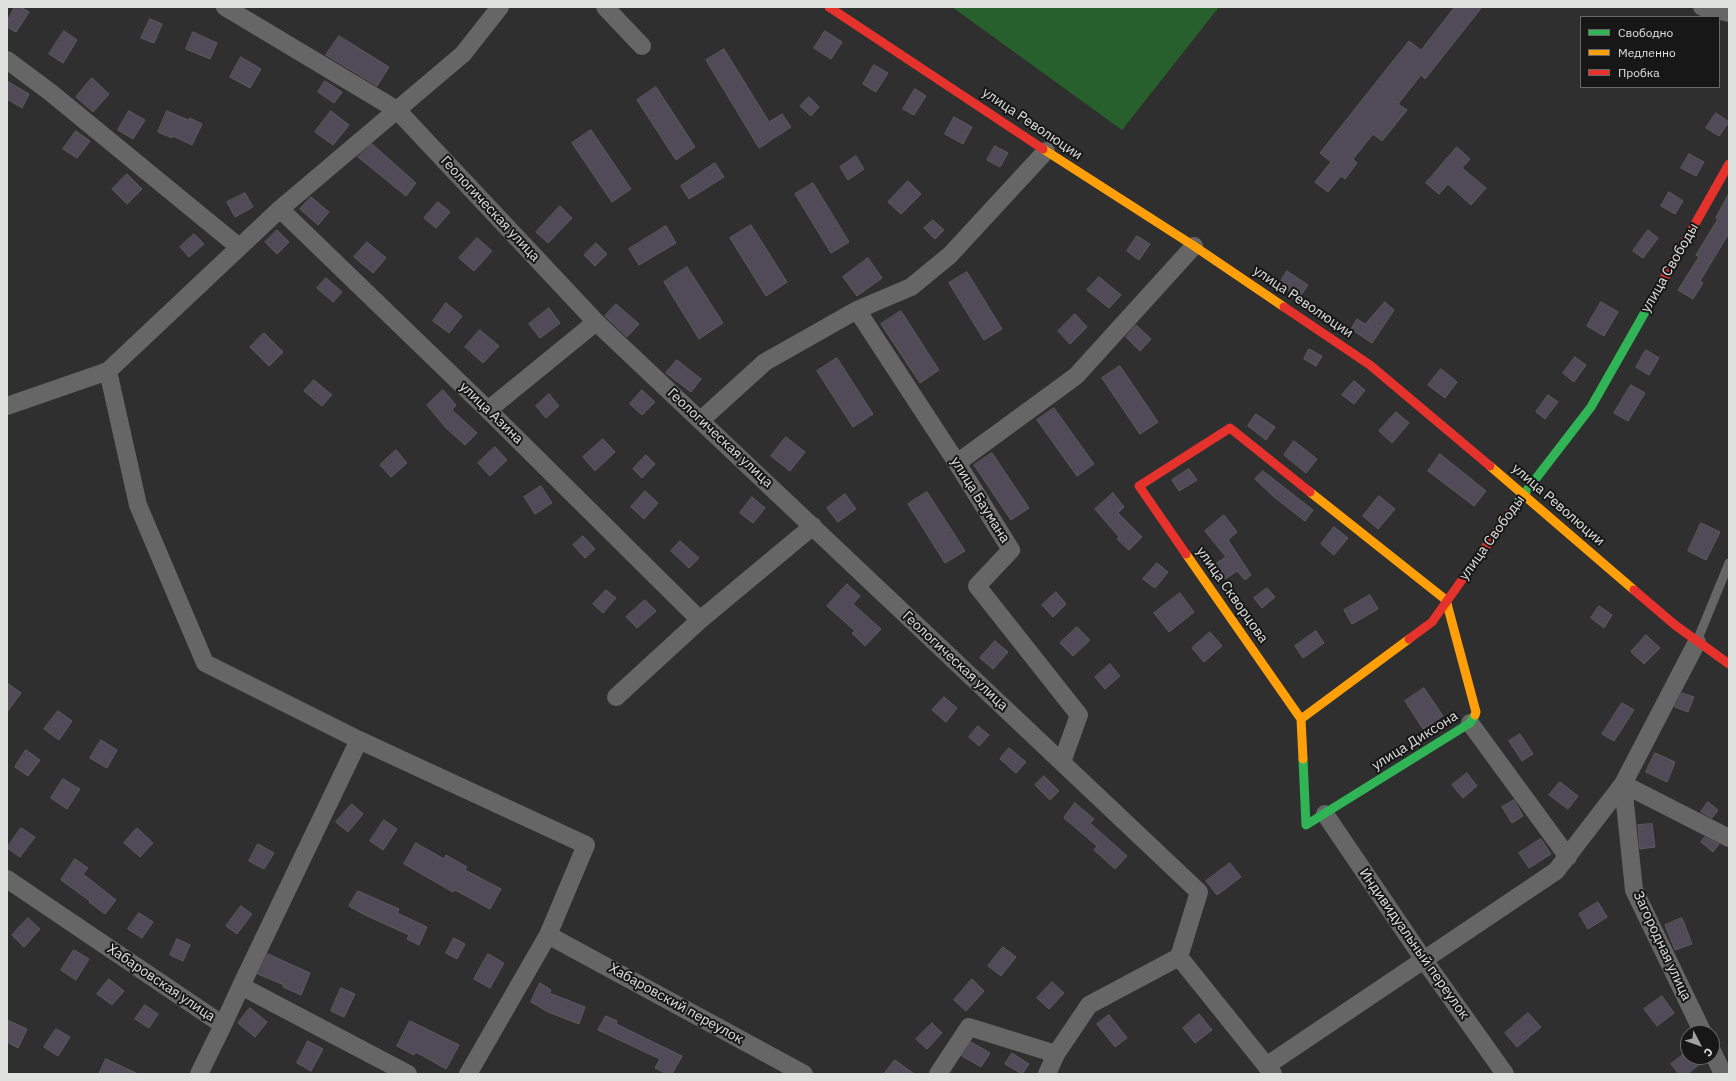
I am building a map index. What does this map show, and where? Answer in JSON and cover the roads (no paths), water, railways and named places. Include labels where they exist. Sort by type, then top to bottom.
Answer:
[{"type":"street","name":"Геологическая улица","points":[[225,7],[397,110],[596,322],[814,526],[1199,892],[1179,956]]},
{"type":"street","points":[[7,406],[108,371],[280,209],[463,54],[500,7]]},
{"type":"street","points":[[605,7],[642,46]]},
{"type":"street","name":"улица Революции","points":[[829,7],[1046,151],[1194,246],[1370,365],[1697,642],[1729,664]]},
{"type":"street","points":[[1702,7],[1729,13]]},
{"type":"street","points":[[7,60],[50,92],[240,247]]},
{"type":"street","points":[[701,420],[766,362],[857,310],[911,287],[950,255],[1046,151]]},
{"type":"street","name":"улица Свободы","points":[[1301,719],[1432,622],[1446,600],[1524,494],[1591,407],[1729,164]]},
{"type":"street","name":"улица Азина","points":[[280,209],[488,410],[700,620]]},
{"type":"street","points":[[957,463],[1076,376],[1194,246]]},
{"type":"street","name":"улица Баумана","points":[[857,310],[957,463],[1011,550],[976,586],[1079,715],[1062,762]]},
{"type":"street","points":[[488,410],[596,322]]},
{"type":"street","points":[[108,371],[138,506],[206,663],[359,740],[586,845],[548,935],[468,1074]]},
{"type":"street","name":"улица Скворцова","points":[[1301,719],[1139,486],[1230,428],[1446,600]]},
{"type":"street","points":[[616,698],[700,620],[814,526]]},
{"type":"street","name":"улица Диксона","points":[[1301,719],[1306,825],[1470,723],[1476,712],[1446,600]]},
{"type":"street","points":[[1048,1074],[1056,1054],[1089,1005],[1179,956],[1270,1070],[1424,960],[1556,871],[1623,784],[1697,642]]},
{"type":"street","points":[[1470,723],[1568,856]]},
{"type":"street","name":"Хабаровская улица","points":[[7,879],[223,1026],[359,740]]},
{"type":"street","points":[[1623,784],[1729,838]]},
{"type":"street","name":"Загородная улица","points":[[1623,784],[1634,890],[1699,1025]]},
{"type":"street","name":"Индивидуальный переулок","points":[[1325,814],[1424,960],[1505,1074]]},
{"type":"street","name":"Хабаровский переулок","points":[[548,935],[804,1074]]},
{"type":"street","points":[[241,986],[408,1074]]},
{"type":"street","points":[[199,1074],[223,1026]]},
{"type":"street","points":[[938,1074],[969,1027],[1056,1054]]},
{"type":"lane","points":[[1697,642],[1729,563]]}]
